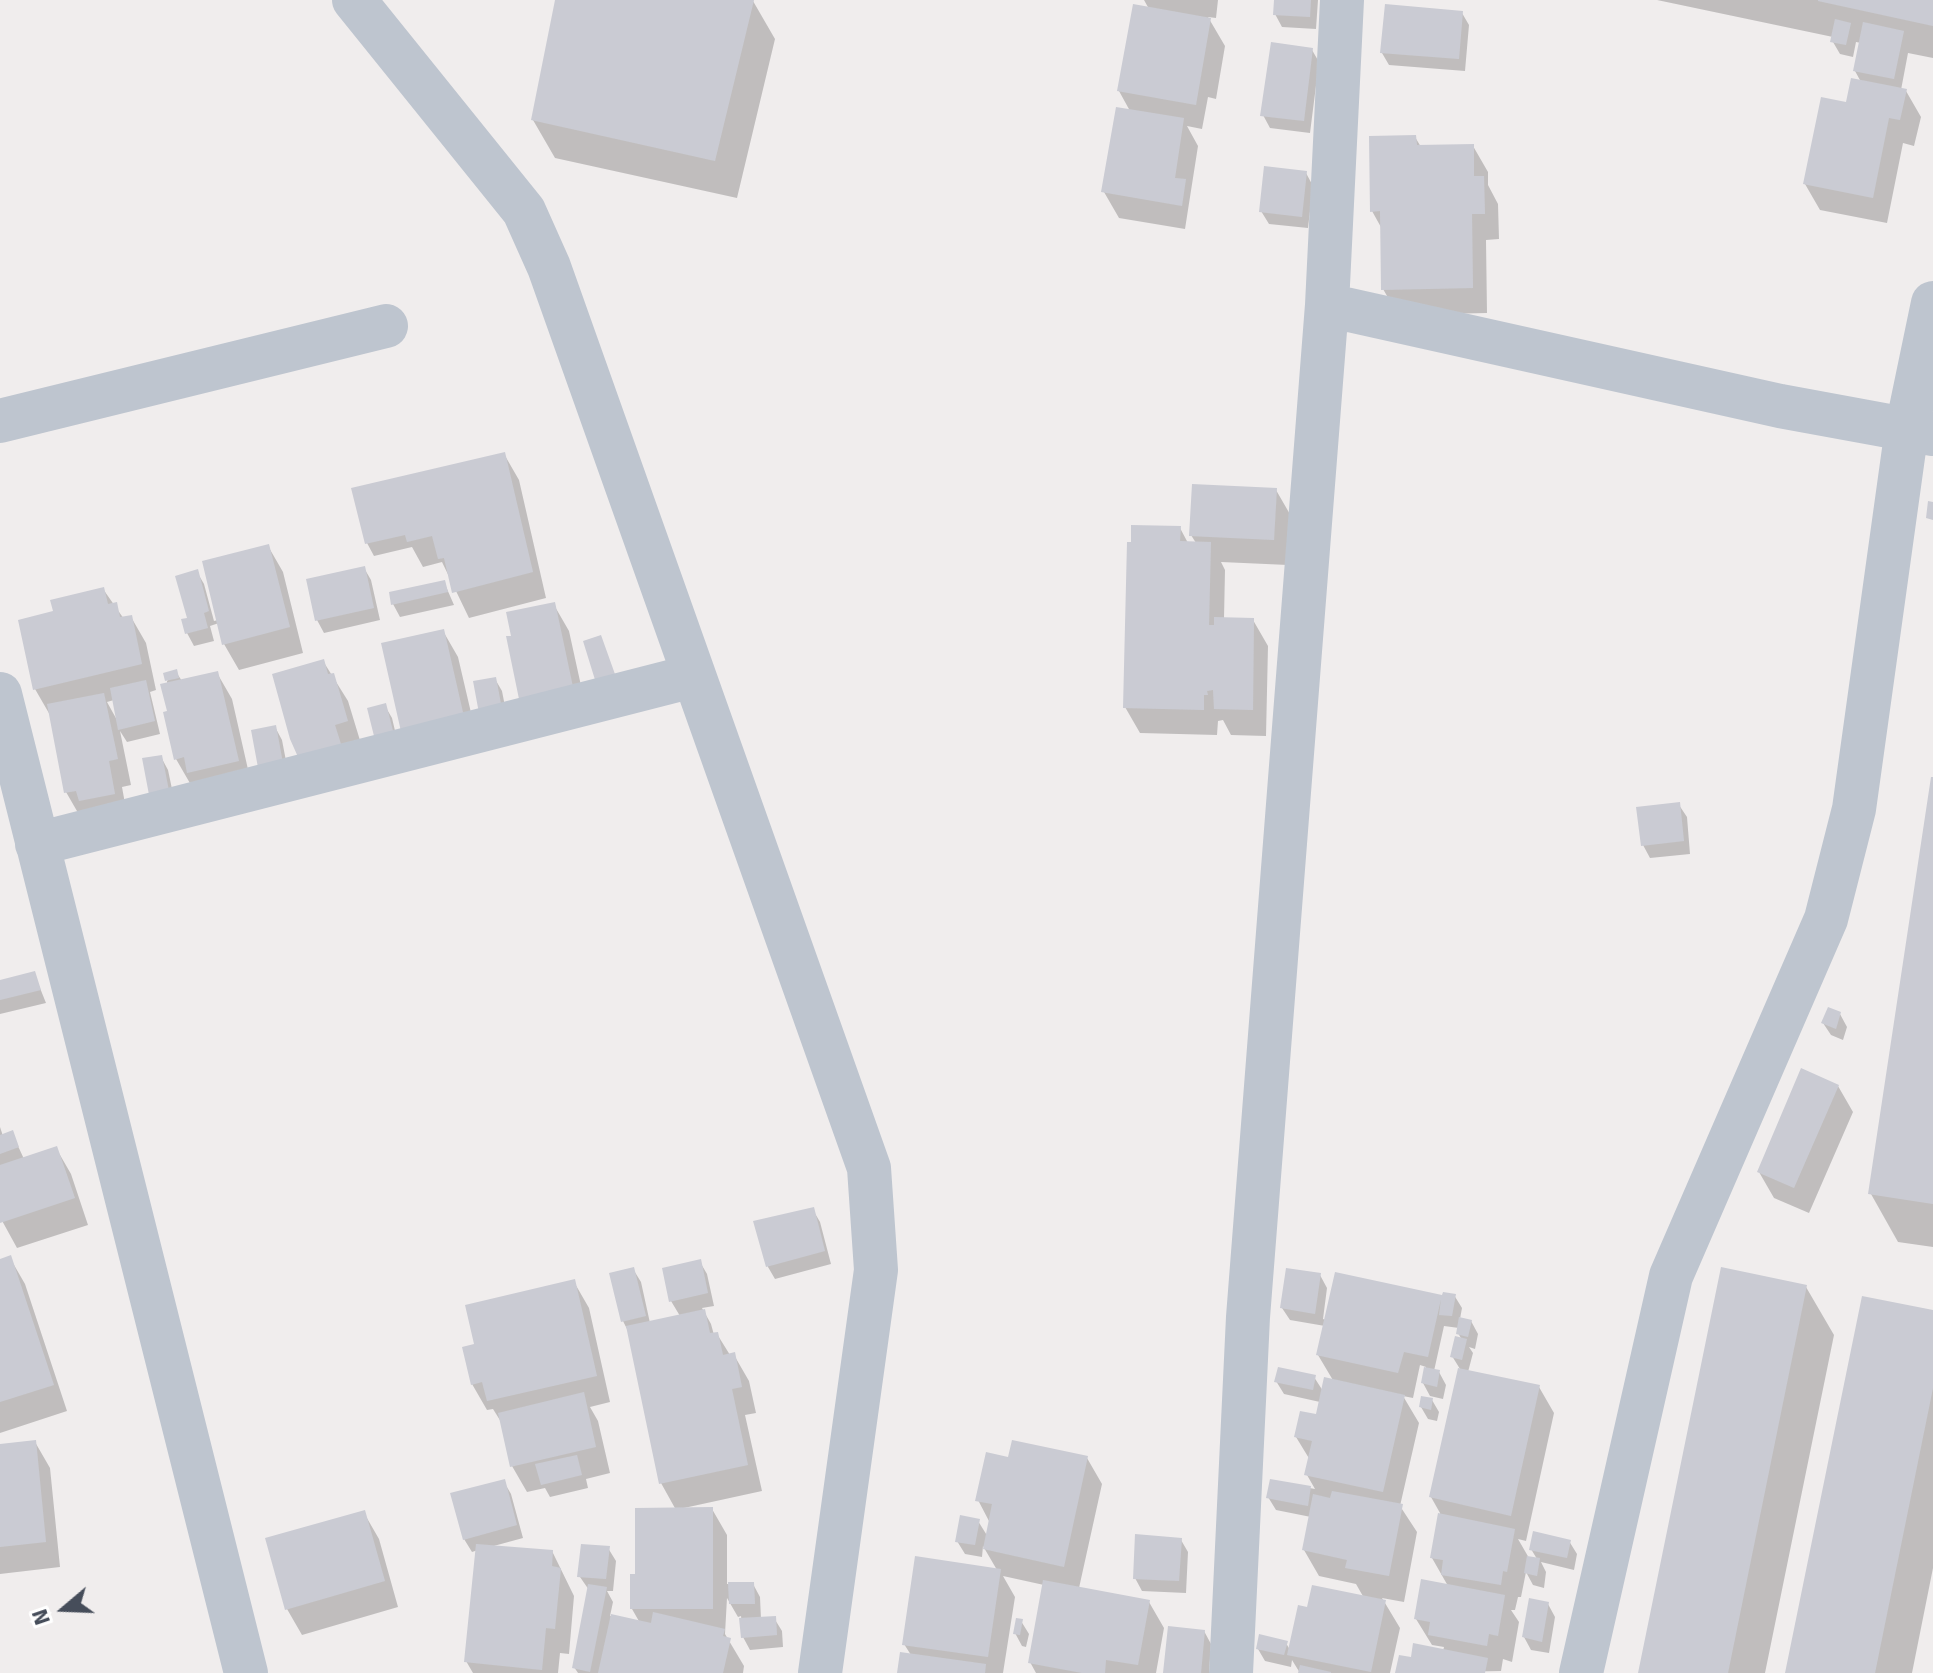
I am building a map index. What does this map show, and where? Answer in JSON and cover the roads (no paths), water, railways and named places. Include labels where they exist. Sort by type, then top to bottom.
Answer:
[{"type":"street","points":[[354,0],[524,211],[549,267],[869,1168],[876,1270],[820,1673]]},
{"type":"street","points":[[1231,1673],[1248,1317],[1327,305],[1342,0]]},
{"type":"street","points":[[1581,1673],[1671,1276],[1826,919],[1854,809],[1920,431],[1933,303]]},
{"type":"street","points":[[1327,305],[1780,406],[1920,431]]},
{"type":"street","points":[[0,421],[386,326]]},
{"type":"street","points":[[37,844],[693,676]]},
{"type":"street","points":[[0,694],[246,1673]]}]
